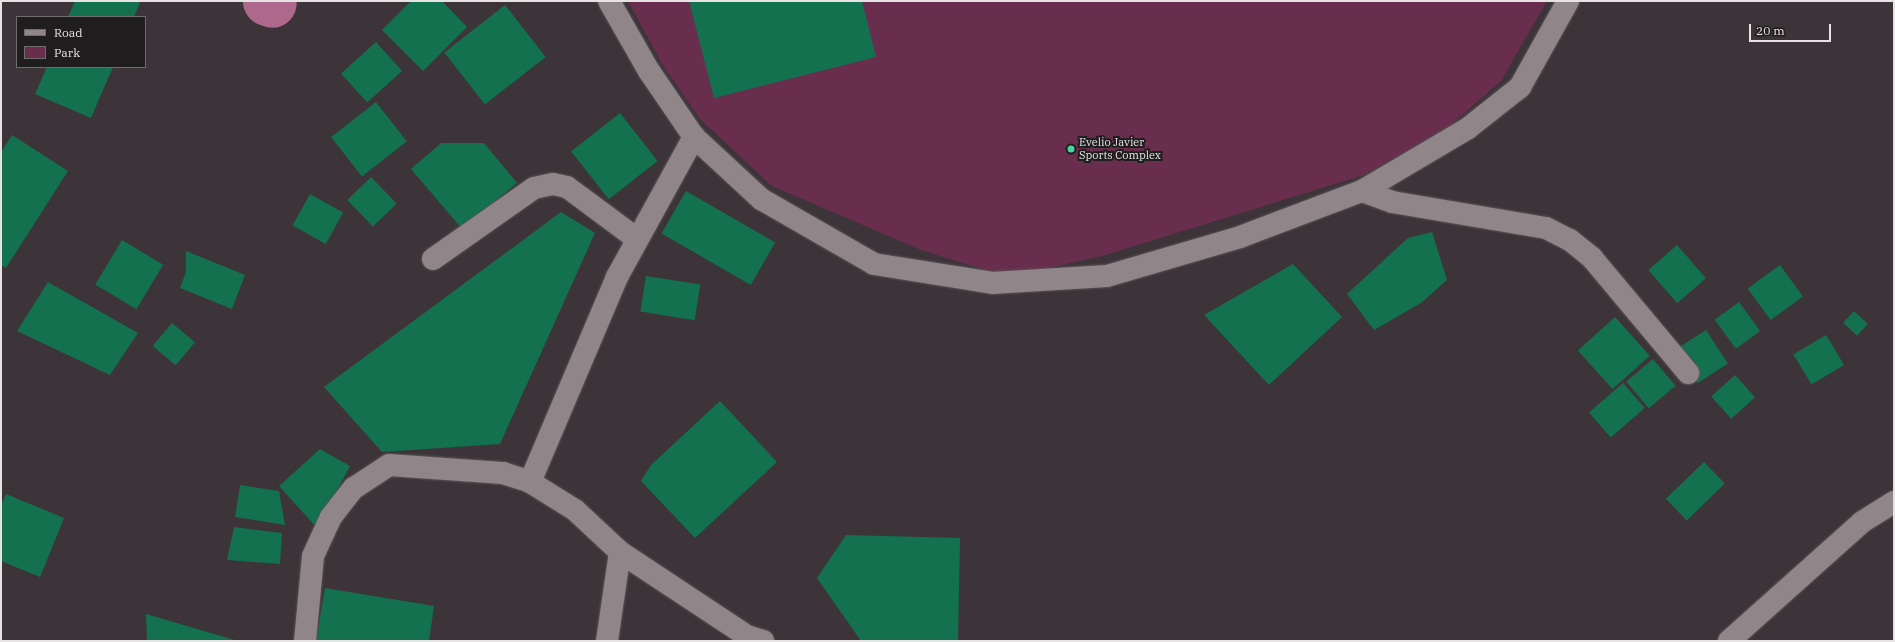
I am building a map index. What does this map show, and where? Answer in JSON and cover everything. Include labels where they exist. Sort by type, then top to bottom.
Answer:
[{"type":"street","points":[[609,1],[649,71],[694,137],[761,199],[874,264],[992,283],[1107,276],[1240,237],[1362,191],[1467,129],[1520,87],[1568,1]]},
{"type":"street","points":[[530,482],[617,277],[694,137]]},
{"type":"street","points":[[433,259],[534,188],[553,184],[567,187],[637,239]]},
{"type":"street","points":[[1362,191],[1392,202],[1546,228],[1570,240],[1592,258],[1688,373]]},
{"type":"street","points":[[305,641],[313,556],[331,517],[354,488],[389,465],[503,473],[530,482],[575,510],[620,552],[747,636],[763,641]]},
{"type":"street","points":[[1729,641],[1862,522],[1894,502]]},
{"type":"street","points":[[607,641],[620,552]]},
{"type":"green space","name":"Evelio Javier Sports Complex","points":[[628,1],[1547,1],[1501,81],[1452,124],[1367,174],[1102,256],[1008,277],[921,250],[772,186],[700,119],[662,64]]},
{"type":"building","points":[[75,1],[136,1],[140,3],[134,16],[68,16]]},
{"type":"building","points":[[411,1],[442,1],[467,27],[423,71],[382,30]]},
{"type":"building","points":[[689,1],[862,1],[876,57],[714,98]]},
{"type":"building","points":[[505,5],[546,57],[485,104],[444,52]]},
{"type":"building","points":[[376,42],[402,71],[367,102],[341,73]]},
{"type":"building","points":[[47,68],[113,68],[91,118],[35,94]]},
{"type":"building","points":[[376,102],[407,141],[362,176],[331,137]]},
{"type":"building","points":[[620,113],[658,161],[609,199],[571,151]]},
{"type":"building","points":[[12,135],[68,171],[6,268],[1,265],[1,152]]},
{"type":"building","points":[[441,143],[484,143],[517,183],[462,229],[411,169]]},
{"type":"building","points":[[371,177],[397,204],[373,227],[347,200]]},
{"type":"building","points":[[686,191],[775,242],[751,285],[662,233]]},
{"type":"building","points":[[310,194],[343,212],[326,244],[293,225]]},
{"type":"building","points":[[561,212],[595,233],[500,444],[382,452],[324,387]]},
{"type":"building","points":[[1432,232],[1447,280],[1421,303],[1374,330],[1347,294],[1408,238]]},
{"type":"building","points":[[122,240],[163,265],[136,309],[95,285]]},
{"type":"building","points":[[1677,245],[1706,278],[1677,303],[1648,270]]},
{"type":"building","points":[[186,251],[245,275],[232,309],[180,288],[186,272]]},
{"type":"building","points":[[1293,264],[1342,317],[1269,385],[1204,315]]},
{"type":"building","points":[[1780,265],[1803,297],[1771,320],[1748,289]]},
{"type":"building","points":[[646,276],[700,285],[695,320],[640,312]]},
{"type":"building","points":[[48,282],[138,333],[110,375],[17,331]]},
{"type":"building","points":[[1739,302],[1760,331],[1736,349],[1715,320]]},
{"type":"building","points":[[1854,311],[1868,324],[1857,336],[1843,323]]},
{"type":"building","points":[[1615,317],[1650,356],[1613,389],[1578,350]]},
{"type":"building","points":[[172,323],[195,342],[176,365],[153,346]]},
{"type":"building","points":[[1706,330],[1728,364],[1698,383],[1676,350]]},
{"type":"building","points":[[1826,335],[1844,365],[1811,385],[1793,355]]},
{"type":"building","points":[[1653,359],[1675,386],[1649,408],[1626,381]]},
{"type":"building","points":[[1735,375],[1755,397],[1731,419],[1711,396]]},
{"type":"building","points":[[1623,383],[1645,408],[1611,437],[1589,413]]},
{"type":"building","points":[[720,401],[777,462],[695,538],[641,481],[651,465]]},
{"type":"building","points":[[320,449],[350,466],[317,528],[279,486]]},
{"type":"building","points":[[1704,462],[1725,484],[1687,520],[1666,499]]},
{"type":"building","points":[[240,485],[279,491],[285,525],[235,517]]},
{"type":"building","points":[[6,494],[64,518],[40,577],[1,561],[1,505]]},
{"type":"building","points":[[234,527],[282,533],[280,564],[227,560]]},
{"type":"building","points":[[846,535],[960,538],[958,641],[861,641],[817,578]]},
{"type":"building","points":[[325,588],[434,606],[429,641],[316,641]]},
{"type":"building","points":[[146,614],[238,641],[147,641]]},
{"type":"waterway","points":[[267,1],[272,3]]},
{"type":"place","name":"Evelio Javier Sports Complex","points":[[1071,149]]}]
